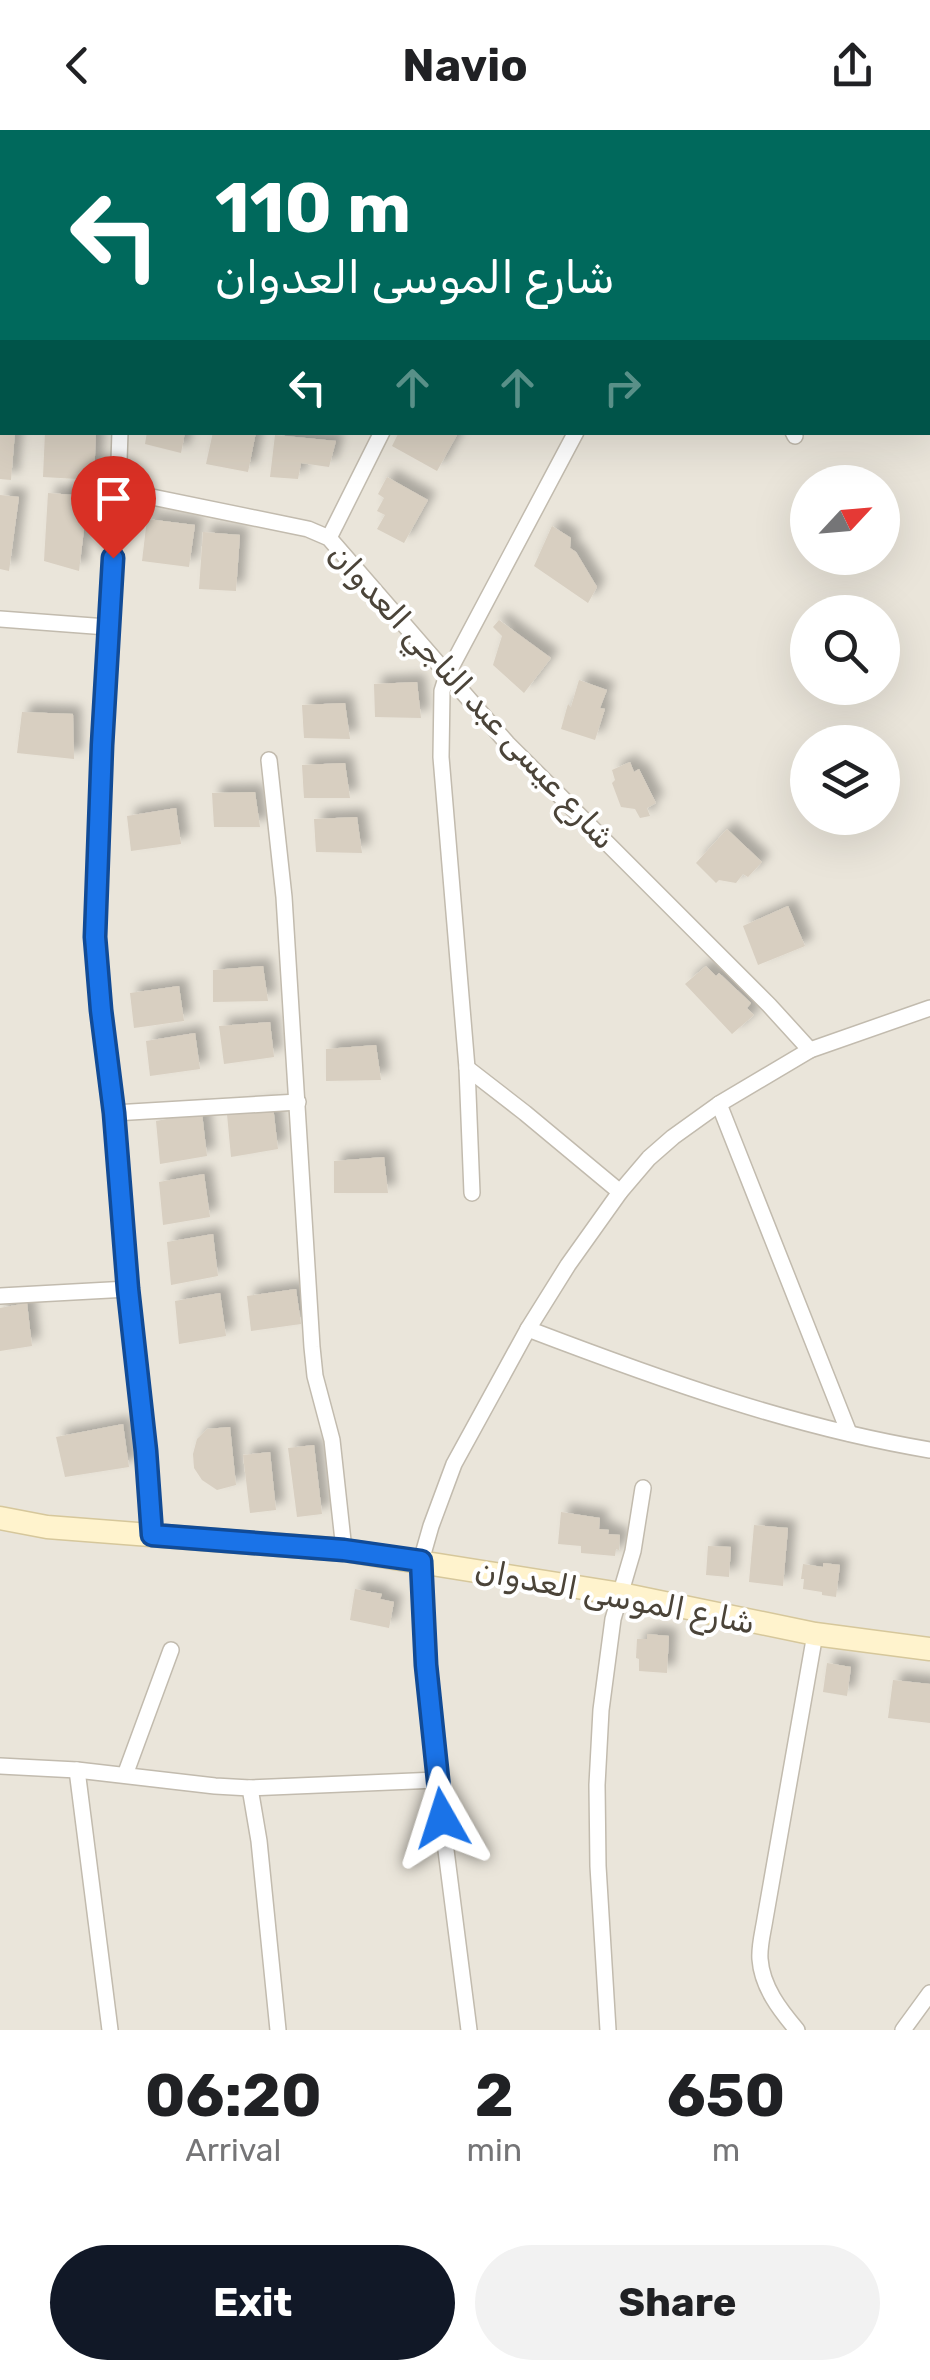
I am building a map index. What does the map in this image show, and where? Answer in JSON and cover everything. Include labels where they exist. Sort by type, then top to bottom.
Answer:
[{"type":"street","points":[[120,435],[107,626],[95,937],[152,1535]]},
{"type":"street","points":[[329,538],[380,435]]},
{"type":"street","points":[[472,1193],[441,757],[441,702],[447,675],[574,435]]},
{"type":"street","name":"شارع عيسى عبد الناجي العدوان","points":[[118,490],[308,530],[329,538],[507,743],[810,1050]]},
{"type":"street","points":[[0,619],[107,626]]},
{"type":"street","points":[[269,760],[284,897],[313,1362],[332,1440],[344,1550]]},
{"type":"street","points":[[469,2030],[437,1780],[421,1561],[454,1464],[568,1265],[649,1158],[719,1104],[810,1050],[930,1008]]},
{"type":"street","points":[[466,1068],[620,1192]]},
{"type":"street","points":[[114,1113],[298,1102]]},
{"type":"street","points":[[719,1104],[849,1434]]},
{"type":"street","points":[[0,1296],[128,1289]]},
{"type":"street","points":[[528,1329],[745,1406],[849,1434],[930,1450]]},
{"type":"street","points":[[608,2030],[598,1866],[601,1710],[612,1619],[633,1552],[643,1488]]},
{"type":"street","name":"شارع الموسى العدوان","points":[[0,1518],[48,1527],[344,1550],[621,1594],[816,1634],[930,1649]]},
{"type":"street","points":[[798,2030],[774,2001],[760,1958],[816,1634]]},
{"type":"street","points":[[125,1775],[171,1650]]},
{"type":"street","points":[[0,1766],[250,1788],[437,1780]]},
{"type":"street","points":[[77,1770],[110,2030]]},
{"type":"street","points":[[250,1788],[278,2030]]},
{"type":"street","points":[[903,2030],[930,1993]]},
{"type":"shaded area","points":[[0,435],[930,435],[930,2030],[0,2030]]},
{"type":"building","points":[[0,435],[15,435],[11,480],[0,479]]},
{"type":"building","points":[[45,435],[96,435],[94,480],[43,477]]},
{"type":"building","points":[[146,435],[184,435],[181,453],[145,444]]},
{"type":"building","points":[[212,435],[255,435],[248,472],[206,464]]},
{"type":"building","points":[[275,435],[336,441],[329,467],[301,463],[298,479],[270,477]]},
{"type":"building","points":[[398,435],[457,435],[437,471],[392,446]]},
{"type":"building","points":[[387,477],[428,500],[404,543],[377,529],[385,515],[377,511],[384,498],[378,494]]},
{"type":"building","points":[[48,493],[88,496],[79,571],[44,561]]},
{"type":"building","points":[[0,495],[19,497],[9,571],[0,569]]},
{"type":"building","points":[[147,519],[195,525],[189,567],[142,561]]},
{"type":"building","points":[[552,526],[571,538],[570,548],[597,587],[588,603],[534,566]]},
{"type":"building","points":[[203,532],[240,535],[236,591],[199,589]]},
{"type":"building","points":[[499,620],[551,658],[524,693],[493,665],[502,636],[493,627]]},
{"type":"building","points":[[579,680],[607,690],[595,740],[561,729]]},
{"type":"building","points":[[417,682],[421,718],[375,717],[374,684]]},
{"type":"building","points":[[345,703],[350,739],[304,738],[302,705]]},
{"type":"building","points":[[22,712],[73,714],[74,759],[17,753]]},
{"type":"building","points":[[630,762],[634,772],[639,769],[656,803],[647,808],[650,816],[640,818],[635,809],[621,807],[612,783],[612,770]]},
{"type":"building","points":[[345,763],[350,798],[304,798],[302,765]]},
{"type":"building","points":[[255,792],[260,827],[214,827],[212,793]]},
{"type":"building","points":[[176,808],[181,844],[131,851],[127,816]]},
{"type":"building","points":[[357,817],[362,853],[316,852],[314,819]]},
{"type":"building","points":[[727,829],[762,862],[736,883],[716,883],[696,863]]},
{"type":"building","points":[[788,906],[805,946],[758,965],[743,926]]},
{"type":"building","points":[[263,966],[268,1001],[213,1002],[213,970]]},
{"type":"building","points":[[706,966],[751,1003],[747,1008],[754,1015],[732,1034],[685,984]]},
{"type":"building","points":[[179,986],[184,1021],[134,1028],[130,993]]},
{"type":"building","points":[[270,1022],[274,1057],[224,1064],[219,1026]]},
{"type":"building","points":[[195,1033],[200,1069],[150,1076],[146,1041]]},
{"type":"building","points":[[376,1045],[381,1080],[326,1081],[326,1049]]},
{"type":"building","points":[[273,1106],[278,1149],[231,1157],[227,1114]]},
{"type":"building","points":[[202,1113],[207,1156],[160,1164],[156,1121]]},
{"type":"building","points":[[384,1157],[388,1193],[334,1193],[334,1161]]},
{"type":"building","points":[[204,1174],[210,1217],[163,1225],[159,1182]]},
{"type":"building","points":[[213,1234],[218,1276],[171,1285],[167,1242]]},
{"type":"building","points":[[296,1289],[301,1324],[251,1331],[247,1296]]},
{"type":"building","points":[[220,1293],[226,1336],[179,1344],[175,1301]]},
{"type":"building","points":[[27,1303],[32,1346],[0,1351],[0,1308]]},
{"type":"building","points":[[123,1424],[129,1467],[65,1477],[56,1437]]},
{"type":"building","points":[[230,1427],[236,1485],[217,1490],[202,1480],[194,1468],[193,1454],[197,1439],[207,1429]]},
{"type":"building","points":[[314,1445],[322,1514],[297,1517],[288,1448]]},
{"type":"building","points":[[270,1452],[276,1510],[250,1513],[243,1455]]},
{"type":"building","points":[[561,1512],[600,1518],[599,1529],[620,1535],[615,1556],[581,1553],[581,1546],[558,1544]]},
{"type":"building","points":[[754,1525],[788,1528],[783,1586],[749,1582]]},
{"type":"building","points":[[708,1546],[731,1547],[729,1577],[706,1575]]},
{"type":"building","points":[[823,1563],[840,1565],[836,1597],[803,1589],[803,1564],[823,1567]]},
{"type":"building","points":[[355,1589],[382,1594],[380,1599],[394,1602],[389,1628],[350,1620]]},
{"type":"building","points":[[647,1634],[669,1636],[667,1673],[639,1671],[637,1639],[647,1639]]},
{"type":"building","points":[[827,1663],[851,1667],[847,1696],[823,1692]]},
{"type":"building","points":[[893,1680],[930,1684],[930,1723],[888,1718]]},
{"type":"route","points":[[113,558],[95,937],[152,1535],[344,1550],[421,1561],[426,1665],[442,1818]]}]
